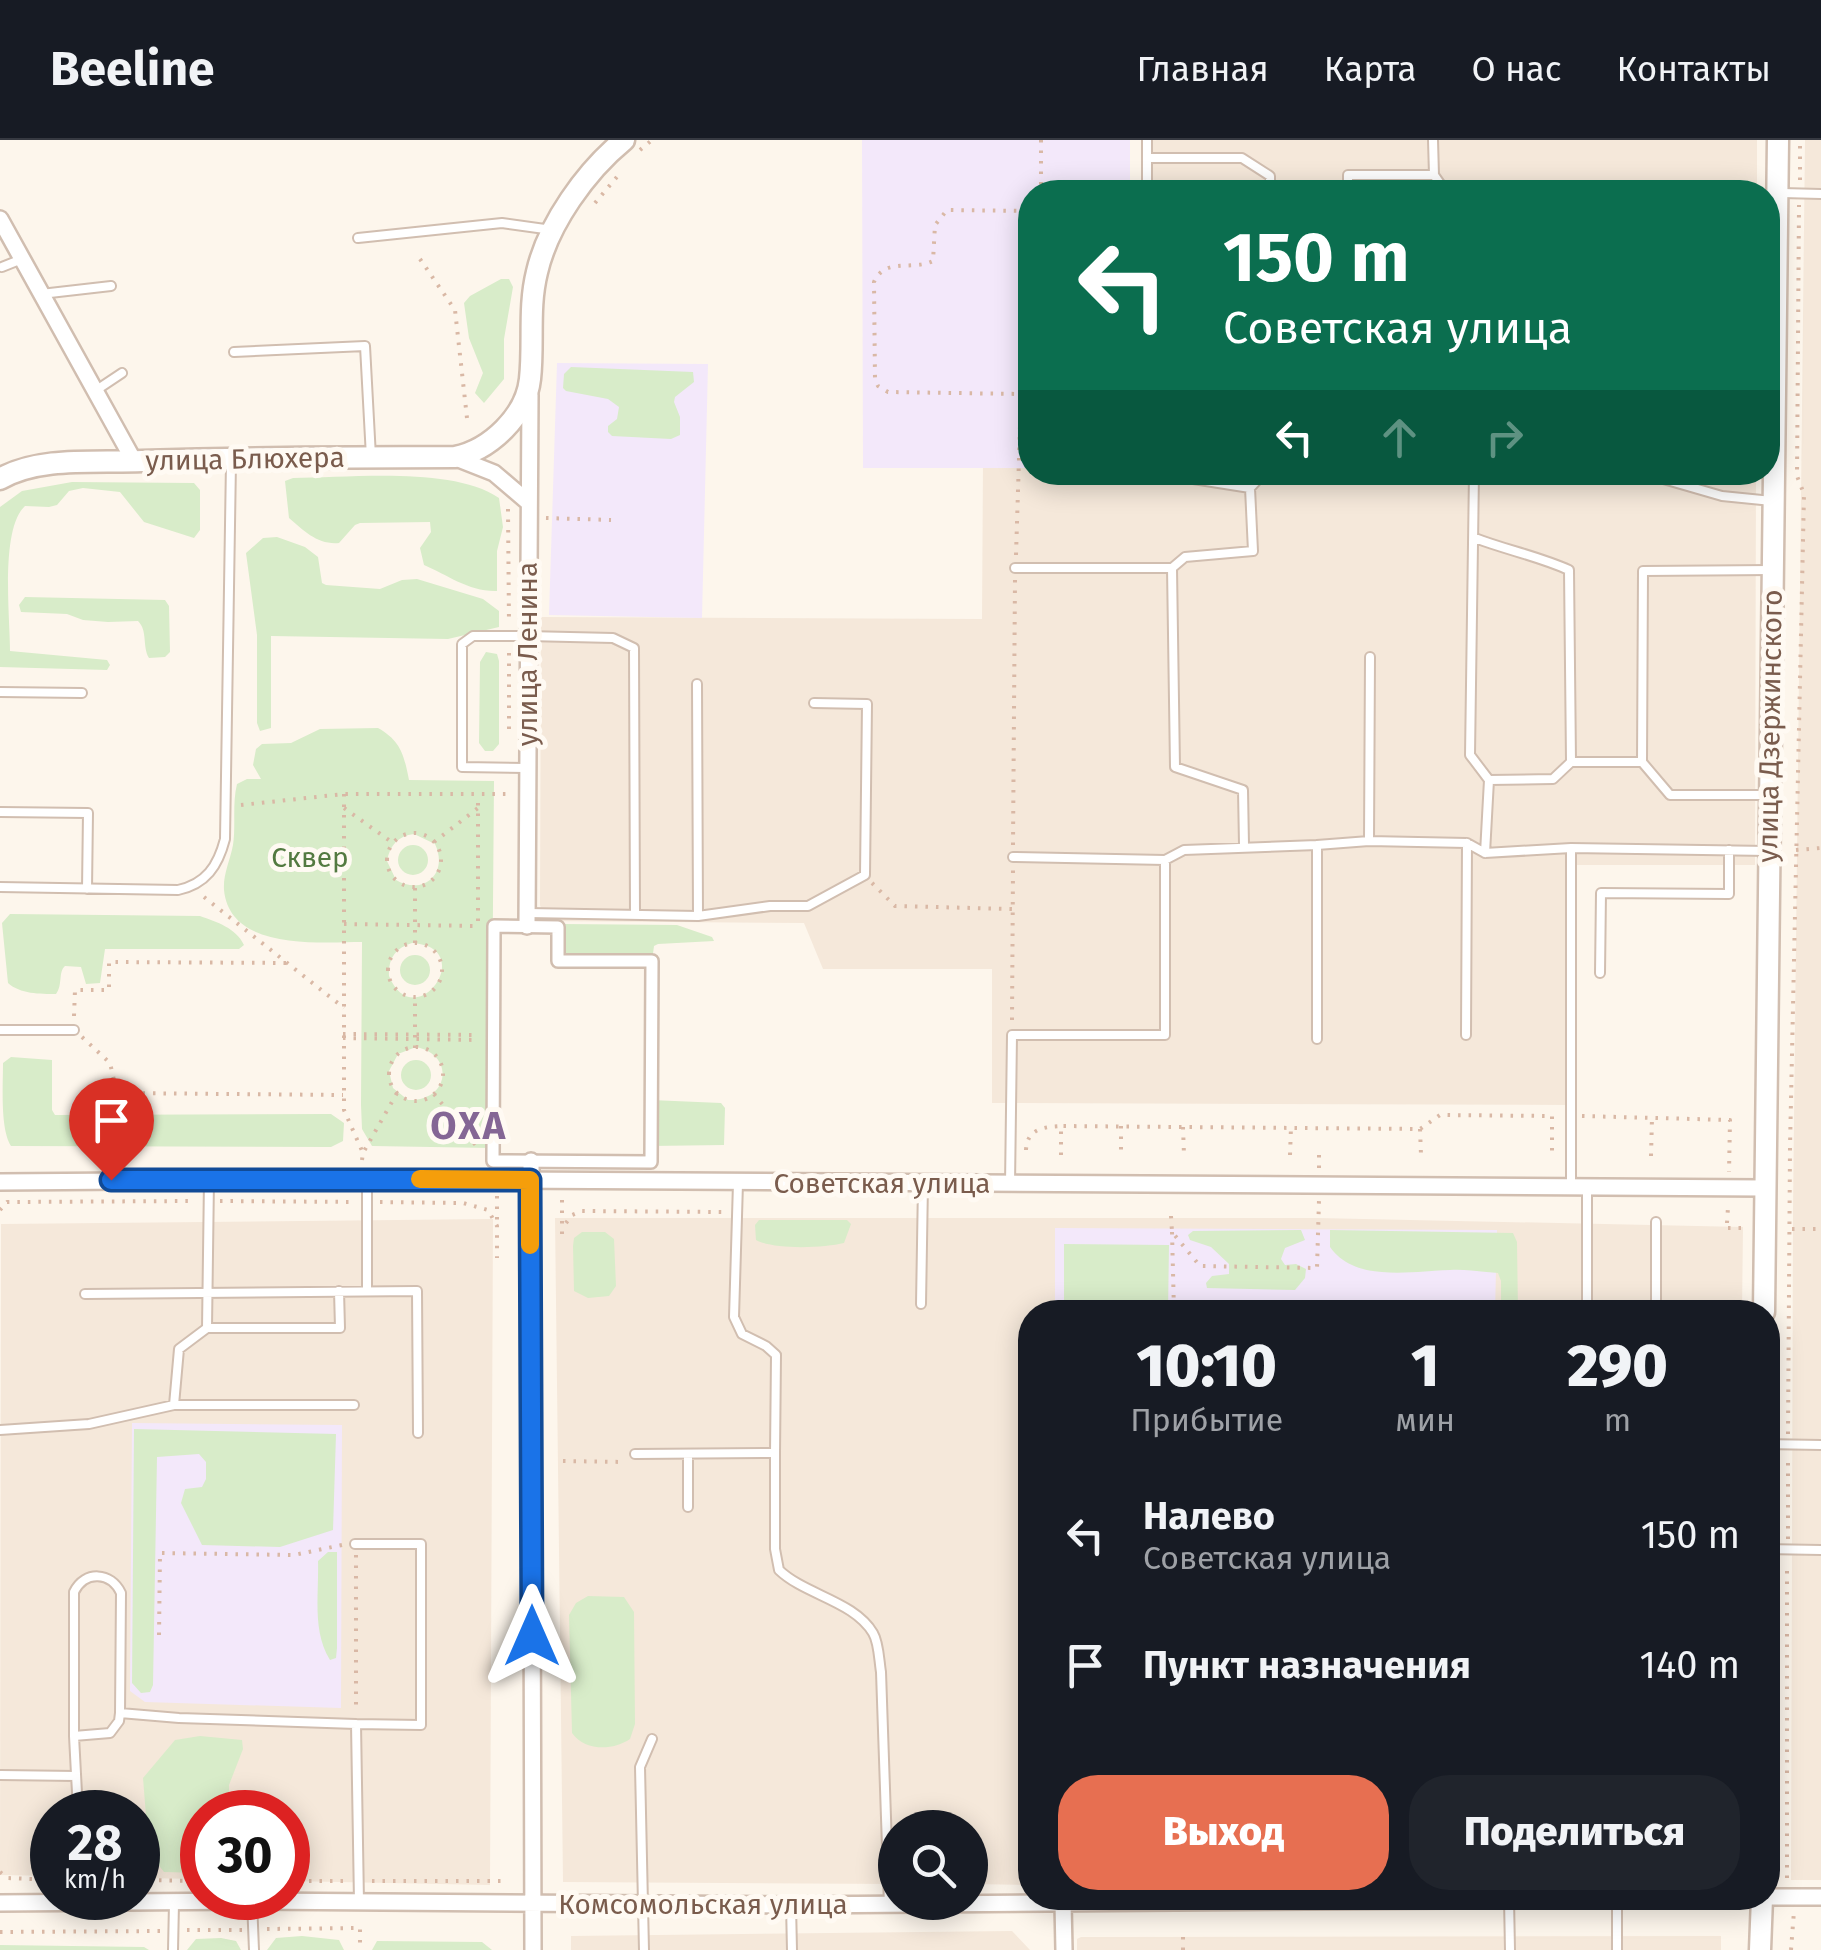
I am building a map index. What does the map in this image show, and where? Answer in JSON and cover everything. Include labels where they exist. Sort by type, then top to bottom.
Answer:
[{"type":"street","name":"улица Дзержинского","points":[[1777,180],[1778,140]]},
{"type":"street","points":[[530,382],[531,301],[552,230],[583,185],[631,146]]},
{"type":"street","points":[[0,219],[134,462]]},
{"type":"street","name":"улица Блюхера","points":[[0,479],[31,468],[134,462],[455,458],[489,443],[513,416],[530,382]]},
{"type":"street","name":"улица Ленина","points":[[527,920],[530,382]]},
{"type":"street","points":[[455,458],[494,473],[528,502]]},
{"type":"street","name":"улица Дзержинского","points":[[1764,1300],[1773,485]]},
{"type":"street","points":[[527,920],[558,926],[558,961],[652,961],[651,1162],[493,1161],[494,926],[527,920]]},
{"type":"street","points":[[530,1161],[533,1950]]},
{"type":"street","name":"Советская улица","points":[[0,1182],[366,1179],[1763,1188]]},
{"type":"street","points":[[1780,1897],[1821,1897]]},
{"type":"street","name":"Комсомольская улица","points":[[0,1903],[180,1902]]},
{"type":"street","name":"Комсомольская улица","points":[[310,1902],[878,1904]]},
{"type":"street","name":"Комсомольская улица","points":[[988,1903],[1018,1903]]},
{"type":"street","points":[[1063,1910],[1064,1950]]},
{"type":"street","points":[[1760,1950],[1763,1910]]},
{"type":"lane","points":[[1147,140],[1148,180]]},
{"type":"lane","points":[[1433,140],[1438,180]]},
{"type":"lane","points":[[1147,158],[1242,158],[1270,176],[1270,180]]},
{"type":"lane","points":[[1348,180],[1348,176],[1434,175]]},
{"type":"lane","points":[[1780,193],[1821,194]]},
{"type":"lane","points":[[358,238],[502,223],[552,230]]},
{"type":"lane","points":[[2,268],[22,259]]},
{"type":"lane","points":[[41,294],[110,286]]},
{"type":"lane","points":[[234,352],[365,346],[371,457]]},
{"type":"lane","points":[[95,391],[122,373]]},
{"type":"lane","points":[[0,887],[178,890],[203,881],[221,857],[226,839],[231,458]]},
{"type":"lane","points":[[1231,485],[1250,488]]},
{"type":"lane","points":[[1015,568],[1172,568],[1185,556],[1253,552],[1253,485]]},
{"type":"lane","points":[[1474,485],[1470,755],[1489,780],[1484,854]]},
{"type":"lane","points":[[1686,485],[1722,496],[1773,501]]},
{"type":"lane","points":[[1475,538],[1504,549],[1534,554],[1569,570],[1570,762],[1553,780],[1489,780]]},
{"type":"lane","points":[[1172,568],[1175,767],[1243,790],[1244,845]]},
{"type":"lane","points":[[1769,795],[1670,795],[1642,762],[1643,571],[1772,570]]},
{"type":"lane","points":[[526,768],[462,767],[462,644],[473,636],[527,636],[612,638],[634,648],[635,914]]},
{"type":"lane","points":[[1369,841],[1370,657]]},
{"type":"lane","points":[[698,684],[698,916]]},
{"type":"lane","points":[[0,692],[82,694]]},
{"type":"lane","points":[[527,920],[635,914],[698,916],[770,906],[808,906],[865,876],[867,704],[814,703]]},
{"type":"lane","points":[[1570,762],[1642,762]]},
{"type":"lane","points":[[0,812],[88,813],[87,890]]},
{"type":"lane","points":[[1013,857],[1165,860],[1184,850],[1369,841],[1467,843],[1484,854],[1571,848],[1768,850]]},
{"type":"lane","points":[[1466,1035],[1467,843]]},
{"type":"lane","points":[[1317,844],[1317,1039]]},
{"type":"lane","points":[[1571,848],[1571,1116],[1587,1300]]},
{"type":"lane","points":[[1600,973],[1600,893],[1729,894],[1729,850]]},
{"type":"lane","points":[[1010,1184],[1012,1034],[1165,1034],[1165,860]]},
{"type":"lane","points":[[0,1030],[74,1030]]},
{"type":"lane","points":[[366,1179],[367,1291]]},
{"type":"lane","points":[[207,1328],[208,1180]]},
{"type":"lane","points":[[738,1183],[734,1317],[742,1334],[776,1355],[779,1570],[845,1609],[864,1622],[874,1635],[881,1672],[886,1810]]},
{"type":"lane","points":[[921,1304],[924,1184]]},
{"type":"lane","points":[[1656,1222],[1656,1300]]},
{"type":"lane","points":[[85,1294],[417,1291],[418,1433]]},
{"type":"lane","points":[[174,1405],[179,1349],[207,1328],[340,1328],[339,1292]]},
{"type":"lane","points":[[0,1430],[89,1424],[174,1405],[354,1405]]},
{"type":"lane","points":[[1780,1444],[1821,1445]]},
{"type":"lane","points":[[635,1454],[775,1453]]},
{"type":"lane","points":[[688,1454],[688,1507]]},
{"type":"lane","points":[[120,1712],[179,1718],[421,1725],[421,1544],[356,1544]]},
{"type":"lane","points":[[1780,1550],[1821,1550]]},
{"type":"lane","points":[[74,1736],[110,1734],[120,1722],[120,1594],[116,1582],[107,1577],[88,1576],[74,1592],[74,1736],[77,1790]]},
{"type":"lane","points":[[356,1724],[359,1902]]},
{"type":"lane","points":[[644,1950],[640,1767],[652,1738]]},
{"type":"lane","points":[[0,1775],[76,1776]]},
{"type":"lane","points":[[173,1950],[174,1902]]},
{"type":"lane","points":[[791,1905],[792,1950]]},
{"type":"lane","points":[[1509,1910],[1510,1950]]},
{"type":"lane","points":[[1617,1910],[1617,1950]]},
{"type":"lane","points":[[253,1920],[254,1950]]},
{"type":"path","points":[[631,146],[652,140]]},
{"type":"path","points":[[1041,140],[1041,180]]},
{"type":"path","points":[[1791,1950],[1795,1897],[1785,1874],[1796,850],[1804,494],[1797,476],[1800,140]]},
{"type":"path","points":[[592,207],[627,166]]},
{"type":"path","points":[[1018,211],[948,210],[935,225],[933,261],[923,266],[887,266],[878,272],[874,282],[878,386],[888,392],[1018,394]]},
{"type":"path","points":[[420,259],[455,310],[467,418]]},
{"type":"path","points":[[1012,1034],[1018,481]]},
{"type":"path","points":[[546,518],[611,520]]},
{"type":"path","points":[[344,794],[343,1095],[344,1110],[363,1153]]},
{"type":"path","points":[[226,806],[344,794],[509,796]]},
{"type":"path","points":[[434,842],[478,808],[478,795]]},
{"type":"path","points":[[344,808],[393,844]]},
{"type":"path","points":[[411,834],[434,842],[440,858],[437,874],[424,886],[397,882],[391,875],[387,856],[393,844],[411,834]]},
{"type":"path","points":[[1796,850],[1821,848]]},
{"type":"path","points":[[865,876],[895,906],[1012,908]]},
{"type":"path","points":[[414,886],[415,944]]},
{"type":"path","points":[[192,887],[344,1008]]},
{"type":"path","points":[[344,924],[478,926]]},
{"type":"path","points":[[415,944],[435,952],[442,967],[433,990],[415,997],[398,991],[388,976],[388,966],[397,950],[415,944]]},
{"type":"path","points":[[288,964],[109,962],[109,990],[75,990],[74,1030],[110,1063],[117,1094],[343,1095]]},
{"type":"path","points":[[415,997],[415,1048]]},
{"type":"path","points":[[343,1036],[494,1037]]},
{"type":"path","points":[[405,1050],[429,1051],[440,1064],[442,1080],[434,1094],[417,1101],[397,1093],[389,1080],[392,1062],[405,1050]]},
{"type":"path","points":[[362,1160],[397,1093]]},
{"type":"path","points":[[434,1094],[478,1148]]},
{"type":"path","points":[[1026,1155],[1026,1140],[1044,1126],[1420,1128],[1440,1116],[1552,1116],[1552,1155]]},
{"type":"path","points":[[1571,1116],[1730,1120],[1730,1158]]},
{"type":"path","points":[[1651,1156],[1652,1118]]},
{"type":"path","points":[[1061,1126],[1061,1155]]},
{"type":"path","points":[[1121,1126],[1121,1155]]},
{"type":"path","points":[[1184,1127],[1184,1155]]},
{"type":"path","points":[[1290,1127],[1290,1155]]},
{"type":"path","points":[[1420,1128],[1421,1155]]},
{"type":"path","points":[[1172,1232],[1200,1266],[1318,1268],[1319,1155]]},
{"type":"path","points":[[0,1210],[6,1202],[474,1204],[488,1210],[497,1226],[496,1258]]},
{"type":"path","points":[[566,1223],[582,1211],[737,1212]]},
{"type":"path","points":[[1171,1216],[1174,1300]]},
{"type":"path","points":[[159,1635],[160,1552],[294,1554],[356,1544],[356,1724]]},
{"type":"path","points":[[0,1872],[8,1878],[30,1879]]},
{"type":"path","points":[[310,1881],[501,1881]]},
{"type":"path","points":[[360,1928],[360,1950]]},
{"type":"path","points":[[1182,1936],[1183,1950]]},
{"type":"shaded area","points":[[862,140],[1130,140],[1130,180],[1018,180],[1018,468],[863,468]]},
{"type":"shaded area","points":[[1153,140],[1757,140],[1757,180],[1153,180]]},
{"type":"shaded area","points":[[1805,140],[1821,140],[1821,1880],[1791,1880],[1793,1211]]},
{"type":"shaded area","points":[[557,363],[708,364],[702,618],[549,615]]},
{"type":"shaded area","points":[[983,462],[1018,463],[1018,485],[1756,485],[1755,865],[1576,865],[1574,1105],[992,1103],[992,969],[823,969],[804,923],[545,921],[540,905],[541,617],[982,619]]},
{"type":"shaded area","points":[[555,1218],[1318,1218],[1743,1227],[1742,1300],[1018,1300],[1018,1885],[988,1884],[988,1810],[878,1810],[878,1884],[563,1882]]},
{"type":"shaded area","points":[[493,1219],[490,1885],[310,1881],[310,1790],[180,1790],[180,1879],[160,1878],[160,1790],[30,1790],[30,1876],[0,1875],[1,1224]]},
{"type":"shaded area","points":[[1055,1228],[1497,1230],[1495,1300],[1055,1300]]},
{"type":"shaded area","points":[[132,1423],[342,1425],[341,1708],[145,1702],[130,1691]]},
{"type":"shaded area","points":[[1012,1931],[1030,1950],[571,1950],[571,1936]]},
{"type":"shaded area","points":[[1721,1936],[1721,1950],[1077,1950],[1077,1939],[1081,1937]]},
{"type":"green space","points":[[501,279],[509,279],[513,287],[504,339],[504,379],[484,403],[475,393],[483,373],[469,338],[464,303]]},
{"type":"green space","points":[[571,367],[693,372],[694,382],[675,397],[680,435],[671,439],[612,436],[608,426],[617,419],[619,407],[608,399],[566,391],[564,374]]},
{"type":"green space","points":[[428,478],[455,481],[499,498],[503,527],[497,551],[497,591],[468,586],[424,565],[420,548],[431,532],[430,522],[360,523],[339,543],[312,536],[289,518],[285,481]]},
{"type":"green space","points":[[72,482],[194,483],[200,490],[200,530],[194,538],[144,522],[120,492],[83,488],[69,491],[57,505],[25,506],[17,517],[9,553],[10,651],[107,660],[110,665],[107,670],[0,667],[0,507],[22,491]]},
{"type":"green space","points":[[277,537],[305,547],[318,557],[322,583],[326,585],[380,589],[417,579],[483,599],[499,611],[499,627],[448,639],[271,636],[271,728],[260,731],[257,635],[246,553],[263,538]]},
{"type":"green space","points":[[25,597],[165,600],[169,606],[170,652],[165,657],[149,658],[138,621],[108,622],[67,614],[21,612],[19,605]]},
{"type":"green space","points":[[486,652],[497,654],[499,661],[499,744],[493,751],[485,751],[479,743],[480,662]]},
{"type":"green space","name":"Сквер","points":[[378,728],[400,750],[409,780],[494,781],[491,1148],[372,1146],[362,1129],[362,942],[279,939],[242,924],[230,910],[224,884],[233,845],[237,784],[261,779],[253,765],[256,749],[262,744],[291,743],[320,729]],"holes":[[[414,834],[435,844],[439,865],[431,879],[415,885],[396,880],[387,861],[396,842]],[[412,943],[432,948],[441,959],[436,984],[426,994],[413,998],[400,993],[389,976],[390,964],[401,948]],[[416,1047],[437,1059],[442,1077],[432,1094],[408,1100],[393,1088],[389,1071],[398,1054]]]},
{"type":"green space","points":[[413,845],[424,849],[428,860],[424,871],[413,875],[402,871],[398,860],[402,849]]},
{"type":"green space","points":[[10,914],[200,916],[231,930],[244,945],[239,949],[105,949],[100,983],[86,984],[81,967],[65,966],[56,994],[31,993],[8,983],[2,923]]},
{"type":"green space","points":[[562,924],[677,925],[714,941],[658,944],[654,946],[652,961],[558,961]]},
{"type":"green space","points":[[415,955],[426,959],[430,970],[426,981],[415,985],[404,981],[400,970],[404,959]]},
{"type":"green space","points":[[11,1057],[52,1060],[55,1115],[331,1114],[344,1123],[343,1141],[331,1147],[11,1146],[5,1129],[3,1063]]},
{"type":"green space","points":[[416,1060],[427,1064],[431,1075],[427,1086],[416,1090],[405,1086],[401,1075],[405,1064]]},
{"type":"green space","points":[[651,1100],[721,1103],[725,1108],[724,1145],[651,1146]]},
{"type":"green space","points":[[759,1220],[847,1220],[851,1224],[844,1243],[786,1247],[756,1240],[755,1225]]},
{"type":"green space","points":[[1301,1230],[1305,1240],[1285,1248],[1281,1259],[1285,1265],[1296,1264],[1306,1269],[1305,1278],[1295,1290],[1207,1288],[1212,1276],[1229,1274],[1229,1264],[1211,1247],[1190,1240],[1188,1235],[1193,1231]]},
{"type":"green space","points":[[1330,1230],[1513,1233],[1517,1242],[1518,1300],[1501,1300],[1498,1273],[1369,1270],[1354,1266],[1330,1247]]},
{"type":"green space","points":[[582,1232],[605,1232],[614,1239],[616,1286],[609,1296],[588,1298],[574,1291],[574,1238]]},
{"type":"green space","points":[[1064,1244],[1169,1245],[1168,1300],[1064,1300]]},
{"type":"green space","points":[[134,1429],[336,1434],[333,1530],[280,1547],[202,1545],[181,1503],[185,1489],[202,1487],[206,1462],[199,1454],[157,1457],[153,1685],[150,1692],[141,1693],[132,1683]]},
{"type":"green space","points":[[328,1552],[337,1552],[337,1648],[336,1658],[330,1660],[321,1637],[318,1612],[318,1561]]},
{"type":"green space","points":[[588,1596],[624,1597],[634,1612],[635,1724],[630,1739],[607,1747],[591,1746],[572,1733],[569,1615],[576,1603]]},
{"type":"green space","points":[[200,1736],[242,1740],[243,1749],[229,1790],[180,1790],[180,1872],[164,1872],[160,1867],[160,1790],[144,1790],[143,1778],[175,1740]]},
{"type":"green space","points":[[276,1938],[339,1940],[344,1950],[267,1950]]},
{"type":"green space","points":[[196,1939],[236,1941],[241,1950],[187,1950]]},
{"type":"green space","points":[[377,1941],[482,1942],[492,1950],[372,1950]]},
{"type":"green space","points":[[0,1945],[144,1947],[149,1950],[0,1950]]},
{"type":"slow traffic","points":[[420,1179],[530,1180],[530,1245]]},
{"type":"district","name":"ОХА","points":[[469,1126]]},
{"type":"route","points":[[111,1180],[530,1180],[532,1636]]}]
